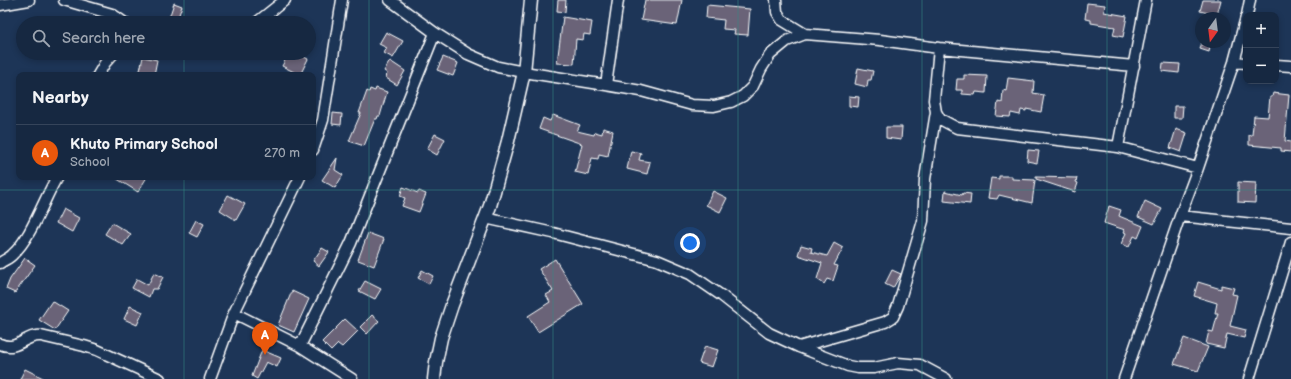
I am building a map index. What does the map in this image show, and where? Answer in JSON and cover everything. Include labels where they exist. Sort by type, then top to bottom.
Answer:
[{"type":"street","points":[[0,5],[29,0]]},
{"type":"street","points":[[64,0],[115,16]]},
{"type":"street","points":[[265,16],[285,0]]},
{"type":"street","points":[[316,141],[323,120],[342,0]]},
{"type":"street","points":[[390,0],[435,33],[468,54],[498,66],[524,72],[641,92],[692,105],[714,106],[731,102],[743,96],[753,86],[770,55],[788,41],[806,34]]},
{"type":"street","points":[[434,379],[441,338],[485,218],[508,141],[524,72],[531,0]]},
{"type":"street","points":[[606,85],[618,0]]},
{"type":"street","points":[[776,0],[777,12],[782,20],[806,34],[880,40],[939,48],[1134,66]]},
{"type":"street","points":[[1118,147],[1146,0]]},
{"type":"street","points":[[1247,12],[1250,0]]},
{"type":"street","points":[[1124,379],[1234,62],[1243,28]]},
{"type":"street","points":[[300,346],[351,243],[435,33]]},
{"type":"street","points":[[799,347],[885,322],[893,317],[898,306],[923,221],[925,179],[936,112],[934,100],[939,48]]},
{"type":"street","points":[[100,72],[108,60]]},
{"type":"street","points":[[1234,62],[1243,63]]},
{"type":"street","points":[[1279,65],[1291,66]]},
{"type":"street","points":[[936,112],[940,119],[957,128],[1118,147],[1198,168]]},
{"type":"street","points":[[0,263],[13,255],[21,246],[55,180]]},
{"type":"street","points":[[210,379],[234,313],[299,180]]},
{"type":"street","points":[[1180,216],[1291,228]]},
{"type":"street","points":[[485,218],[553,233],[657,260],[677,268],[690,274],[722,296],[769,333],[799,347],[848,366],[858,368],[874,368],[898,363],[920,366],[946,379]]},
{"type":"street","points":[[1249,379],[1291,242]]},
{"type":"street","points":[[234,313],[300,346],[352,379]]},
{"type":"street","points":[[0,344],[10,347],[37,335],[97,350],[160,379]]},
{"type":"building","points":[[558,0],[566,0],[565,12],[557,11]]},
{"type":"building","points":[[645,0],[682,0],[677,25],[641,20]]},
{"type":"building","points":[[1203,0],[1221,0],[1218,12],[1200,11]]},
{"type":"building","points":[[174,3],[182,6],[178,16],[170,16]]},
{"type":"building","points":[[1087,3],[1105,5],[1104,12],[1127,16],[1123,37],[1113,35],[1115,27],[1091,23],[1091,20],[1085,19]]},
{"type":"building","points":[[707,5],[750,9],[748,35],[734,34],[735,30],[723,29],[724,20],[706,18]]},
{"type":"building","points":[[563,17],[592,22],[590,35],[584,34],[583,40],[576,39],[574,64],[557,63]]},
{"type":"building","points":[[386,32],[403,41],[393,58],[384,53],[387,48],[379,44]]},
{"type":"building","points":[[1200,48],[1210,48],[1209,52]]},
{"type":"building","points":[[443,57],[458,63],[453,76],[437,70]]},
{"type":"building","points":[[142,60],[157,60],[155,72],[140,72]]},
{"type":"building","points":[[285,60],[308,60],[302,72],[294,72],[282,66]]},
{"type":"building","points":[[390,61],[405,71],[397,85],[386,78],[387,73],[384,71]]},
{"type":"building","points":[[1163,63],[1180,64],[1179,73],[1162,71]]},
{"type":"building","points":[[858,68],[873,71],[871,80],[868,80],[867,87],[855,84]]},
{"type":"building","points":[[964,75],[987,76],[986,93],[976,92],[975,95],[962,94],[962,90],[956,90],[957,79],[964,79]]},
{"type":"building","points":[[1008,78],[1034,81],[1033,93],[1044,95],[1041,112],[1026,109],[1026,111],[1021,110],[1020,115],[1011,113],[1010,117],[996,116],[998,102],[1002,103],[1003,90],[1006,91]]},
{"type":"building","points":[[376,88],[387,92],[380,116],[375,119],[364,146],[349,141],[361,113],[359,113],[367,91],[369,92],[370,89],[375,91]]},
{"type":"building","points":[[1273,93],[1289,95],[1285,141],[1291,142],[1291,152],[1281,151],[1281,148],[1249,145],[1249,135],[1252,135],[1254,116],[1268,117],[1270,97],[1272,97]]},
{"type":"building","points":[[849,96],[859,97],[858,107],[849,106]]},
{"type":"building","points":[[1174,106],[1183,106],[1182,118],[1174,118]]},
{"type":"building","points":[[333,113],[342,114],[341,125],[332,124]]},
{"type":"building","points":[[553,115],[580,125],[577,131],[594,135],[595,132],[602,134],[603,128],[613,131],[608,156],[599,154],[598,159],[592,158],[588,175],[575,172],[582,144],[539,129],[543,118],[550,121]]},
{"type":"building","points":[[886,127],[902,127],[901,140],[886,138]]},
{"type":"building","points":[[1176,129],[1187,133],[1181,152],[1170,148]]},
{"type":"building","points":[[435,134],[445,139],[437,155],[427,149]]},
{"type":"building","points":[[1028,150],[1039,151],[1037,163],[1027,161]]},
{"type":"building","points":[[631,151],[641,153],[639,160],[650,162],[647,174],[627,169]]},
{"type":"building","points":[[337,158],[335,170],[343,175],[335,188],[322,180]]},
{"type":"building","points":[[999,176],[1012,176],[1012,179],[1035,180],[1032,203],[999,195],[997,199],[988,198],[991,178],[999,179]]},
{"type":"building","points":[[1036,177],[1077,178],[1076,182],[1078,183],[1075,192],[1036,179]]},
{"type":"building","points":[[119,180],[145,180],[138,192]]},
{"type":"building","points":[[1238,182],[1256,183],[1255,203],[1238,202]]},
{"type":"building","points":[[403,187],[418,193],[419,191],[426,194],[419,212],[402,206],[405,198],[400,196]]},
{"type":"building","points":[[713,191],[727,198],[720,212],[706,205]]},
{"type":"building","points":[[945,191],[962,195],[963,193],[971,194],[970,204],[944,201]]},
{"type":"building","points":[[228,195],[245,204],[236,220],[220,210]]},
{"type":"building","points":[[1145,201],[1162,209],[1154,224],[1138,217]]},
{"type":"building","points":[[1109,206],[1121,210],[1119,216],[1143,226],[1138,238],[1134,236],[1129,247],[1121,244],[1126,233],[1124,232],[1125,230],[1104,223]]},
{"type":"building","points":[[63,209],[79,218],[72,232],[56,223]]},
{"type":"building","points":[[196,220],[204,224],[197,237],[189,233]]},
{"type":"building","points":[[112,223],[131,234],[123,245],[105,234]]},
{"type":"building","points":[[368,233],[384,239],[374,266],[358,260]]},
{"type":"building","points":[[834,243],[843,248],[834,265],[838,266],[833,281],[827,279],[824,284],[817,279],[822,263],[798,255],[801,245],[812,248],[811,252],[827,256]]},
{"type":"building","points":[[322,248],[329,252],[319,266],[313,261]]},
{"type":"building","points":[[25,258],[35,265],[15,293],[6,289],[10,279]]},
{"type":"building","points":[[555,259],[583,304],[538,332],[528,316],[550,302],[546,295],[553,291],[539,269]]},
{"type":"building","points":[[422,270],[433,276],[429,284],[418,278]]},
{"type":"building","points":[[892,270],[901,274],[893,288],[885,284]]},
{"type":"building","points":[[154,273],[163,277],[157,289],[152,289],[149,297],[132,288],[137,279],[148,285]]},
{"type":"building","points":[[365,281],[381,289],[375,299],[359,291]]},
{"type":"building","points":[[1198,282],[1221,289],[1221,285],[1234,288],[1232,294],[1237,295],[1230,326],[1246,330],[1244,338],[1227,334],[1224,348],[1206,344],[1209,331],[1213,332],[1218,313],[1215,313],[1217,303],[1194,296]]},
{"type":"building","points":[[292,291],[309,299],[294,332],[278,325]]},
{"type":"building","points":[[52,301],[68,311],[55,330],[39,320]]},
{"type":"building","points":[[130,306],[143,312],[137,325],[124,319]]},
{"type":"building","points":[[372,315],[379,321],[367,334],[360,327]]},
{"type":"building","points":[[345,319],[358,331],[342,347],[338,344],[331,351],[322,342]]},
{"type":"building","points":[[1184,338],[1208,347],[1198,371],[1174,364]]},
{"type":"building","points":[[705,346],[718,350],[712,367],[699,363]]},
{"type":"building","points":[[262,350],[281,358],[277,367],[266,362],[257,379],[252,376]]},
{"type":"building","points":[[25,369],[45,379],[20,379]]},
{"type":"place","name":"Khuto Primary School","points":[[265,355]]}]
